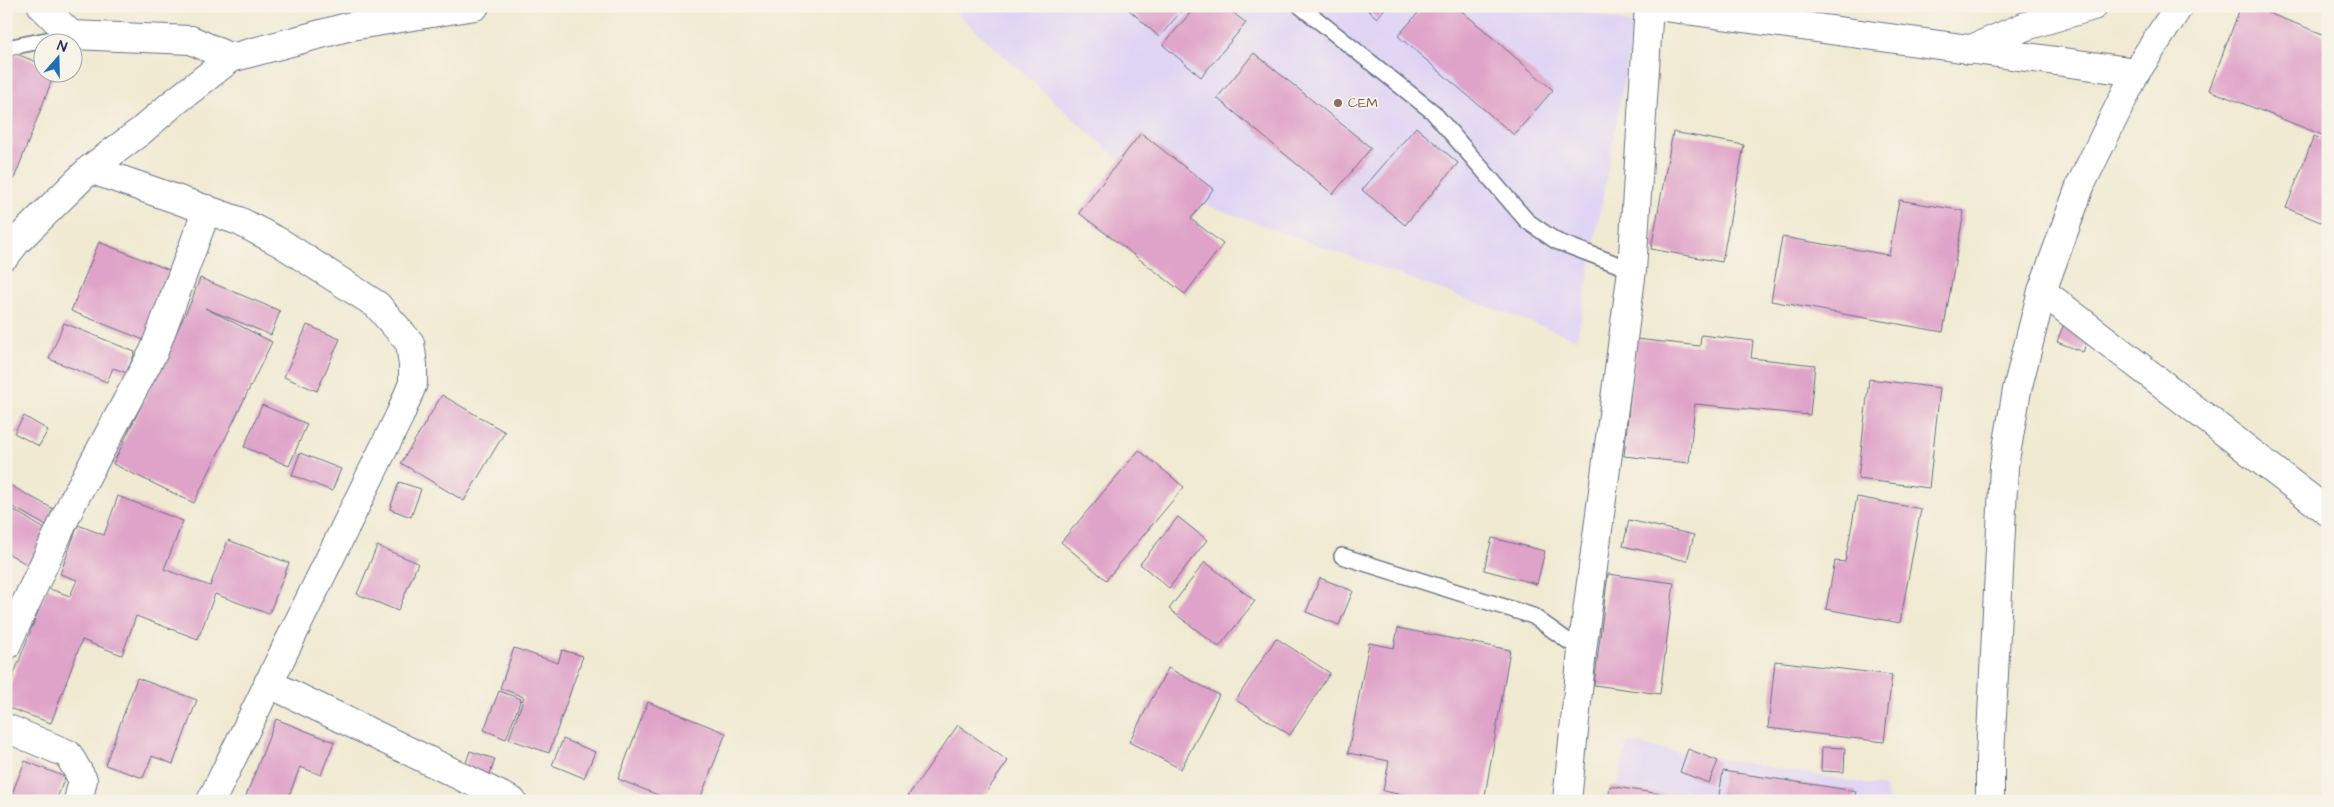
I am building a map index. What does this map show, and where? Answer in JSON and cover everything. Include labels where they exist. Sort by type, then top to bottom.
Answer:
[{"type":"street","points":[[42,6],[68,32]]},
{"type":"street","points":[[6,255],[17,241],[90,169],[141,131],[231,58],[351,26],[475,6]]},
{"type":"street","points":[[1567,801],[1582,650],[1632,270],[1649,6]]},
{"type":"street","points":[[1657,6],[2136,72]]},
{"type":"street","points":[[1969,50],[2026,26],[2093,6]]},
{"type":"street","points":[[1990,801],[1990,747],[2004,466],[2017,390],[2042,291],[2081,184],[2136,72],[2179,6]]},
{"type":"street","points":[[82,35],[191,40],[231,58]]},
{"type":"street","points":[[90,169],[239,221],[281,243],[377,305],[410,343],[414,365],[413,383],[400,415],[211,801]]},
{"type":"street","points":[[6,646],[74,499],[154,351],[207,209]]},
{"type":"street","points":[[2042,291],[2328,512]]},
{"type":"street","points":[[268,683],[512,801]]},
{"type":"street","points":[[6,728],[68,754],[82,780],[78,801]]},
{"type":"lane","points":[[1300,6],[1433,112],[1527,221],[1556,242],[1632,270]]},
{"type":"lane","points":[[6,48],[32,43]]},
{"type":"lane","points":[[1342,556],[1532,616],[1582,650]]},
{"type":"shaded area","name":"CEM","points":[[949,6],[1565,6],[1634,25],[1577,339],[1143,182]]},
{"type":"shaded area","points":[[1627,743],[1886,787],[1888,801],[1614,801]]},
{"type":"building","points":[[1125,6],[1186,6],[1159,37]]},
{"type":"building","points":[[1196,6],[1225,6],[1246,23],[1201,77],[1163,45]]},
{"type":"building","points":[[1363,6],[1387,6],[1377,18]]},
{"type":"building","points":[[1424,6],[1456,6],[1553,90],[1514,135],[1398,36]]},
{"type":"building","points":[[2241,6],[2250,6],[2328,36],[2328,120],[2322,135],[2209,90]]},
{"type":"building","points":[[6,50],[32,60],[32,82],[51,82],[14,179],[6,176]]},
{"type":"building","points":[[1254,53],[1371,148],[1333,194],[1217,98]]},
{"type":"building","points":[[1416,127],[1458,163],[1405,225],[1362,190]]},
{"type":"building","points":[[1673,132],[1744,145],[1722,262],[1651,249]]},
{"type":"building","points":[[1141,133],[1213,189],[1191,219],[1223,244],[1185,294],[1079,213]]},
{"type":"building","points":[[2314,136],[2328,142],[2328,225],[2286,208]]},
{"type":"building","points":[[1899,200],[1964,211],[1943,332],[1771,301],[1782,237],[1889,255]]},
{"type":"building","points":[[99,242],[177,273],[149,342],[71,311]]},
{"type":"building","points":[[200,278],[280,311],[271,335],[205,308],[272,342],[194,503],[113,464],[191,302]]},
{"type":"building","points":[[2068,313],[2094,323],[2083,352],[2057,342]]},
{"type":"building","points":[[64,323],[135,352],[127,373],[113,368],[107,382],[49,359]]},
{"type":"building","points":[[307,325],[340,339],[317,391],[284,377]]},
{"type":"building","points":[[1701,335],[1753,341],[1751,358],[1815,365],[1810,415],[1695,404],[1689,463],[1624,456],[1636,339],[1700,346]]},
{"type":"building","points":[[1869,379],[1940,388],[1929,488],[1858,479]]},
{"type":"building","points":[[442,395],[505,432],[464,501],[401,463]]},
{"type":"building","points":[[262,405],[307,424],[289,466],[244,447]]},
{"type":"building","points":[[24,416],[48,430],[39,446],[14,433]]},
{"type":"building","points":[[1139,450],[1184,487],[1106,580],[1061,542]]},
{"type":"building","points":[[300,453],[341,469],[332,491],[292,475]]},
{"type":"building","points":[[399,482],[421,489],[411,517],[390,509]]},
{"type":"building","points":[[6,483],[59,512],[50,528],[6,503]]},
{"type":"building","points":[[118,496],[183,521],[164,569],[210,586],[228,540],[289,563],[269,614],[215,594],[198,639],[136,616],[122,655],[82,640],[51,723],[6,707],[6,695],[47,588],[70,596],[77,580],[60,574],[78,525],[104,535]]},
{"type":"building","points":[[1857,497],[1921,509],[1900,623],[1826,609],[1835,561],[1845,562]]},
{"type":"building","points":[[6,505],[54,535],[33,568],[6,552]]},
{"type":"building","points":[[1178,517],[1207,540],[1169,588],[1140,564]]},
{"type":"building","points":[[1629,520],[1694,535],[1687,561],[1623,546]]},
{"type":"building","points":[[1492,538],[1545,551],[1537,584],[1484,570]]},
{"type":"building","points":[[377,546],[418,563],[398,611],[357,594]]},
{"type":"building","points":[[1205,562],[1255,601],[1219,647],[1169,609]]},
{"type":"building","points":[[1608,574],[1674,583],[1660,694],[1594,685]]},
{"type":"building","points":[[1320,578],[1353,591],[1339,625],[1306,612]]},
{"type":"building","points":[[1398,628],[1510,650],[1484,801],[1434,801],[1383,791],[1389,761],[1348,753],[1369,643],[1394,648]]},
{"type":"building","points":[[1276,638],[1330,673],[1290,735],[1236,700]]},
{"type":"building","points":[[514,648],[558,663],[562,650],[583,656],[549,753],[509,739],[524,697],[500,688]]},
{"type":"building","points":[[1775,661],[1892,675],[1884,742],[1768,728]]},
{"type":"building","points":[[1168,668],[1219,695],[1181,769],[1129,742]]},
{"type":"building","points":[[137,678],[197,700],[173,764],[152,756],[143,778],[105,765]]},
{"type":"building","points":[[499,691],[521,699],[506,739],[484,730]]},
{"type":"building","points":[[648,702],[726,733],[699,801],[673,801],[618,779]]},
{"type":"building","points":[[276,719],[334,742],[321,775],[300,767],[287,801],[244,801]]},
{"type":"building","points":[[958,725],[1008,761],[980,801],[915,801],[908,796]]},
{"type":"building","points":[[563,739],[595,752],[584,778],[552,765]]},
{"type":"building","points":[[1822,747],[1845,748],[1844,772],[1821,771]]},
{"type":"building","points":[[1688,749],[1718,761],[1709,783],[1680,772]]},
{"type":"building","points":[[470,751],[495,759],[484,792],[459,784]]},
{"type":"building","points":[[25,761],[65,777],[56,801],[9,801]]},
{"type":"building","points":[[1723,771],[1856,791],[1854,801],[1718,801]]},
{"type":"building","points":[[1610,786],[1697,800],[1697,801],[1608,801]]},
{"type":"place","name":"CEM","points":[[1338,103]]}]
